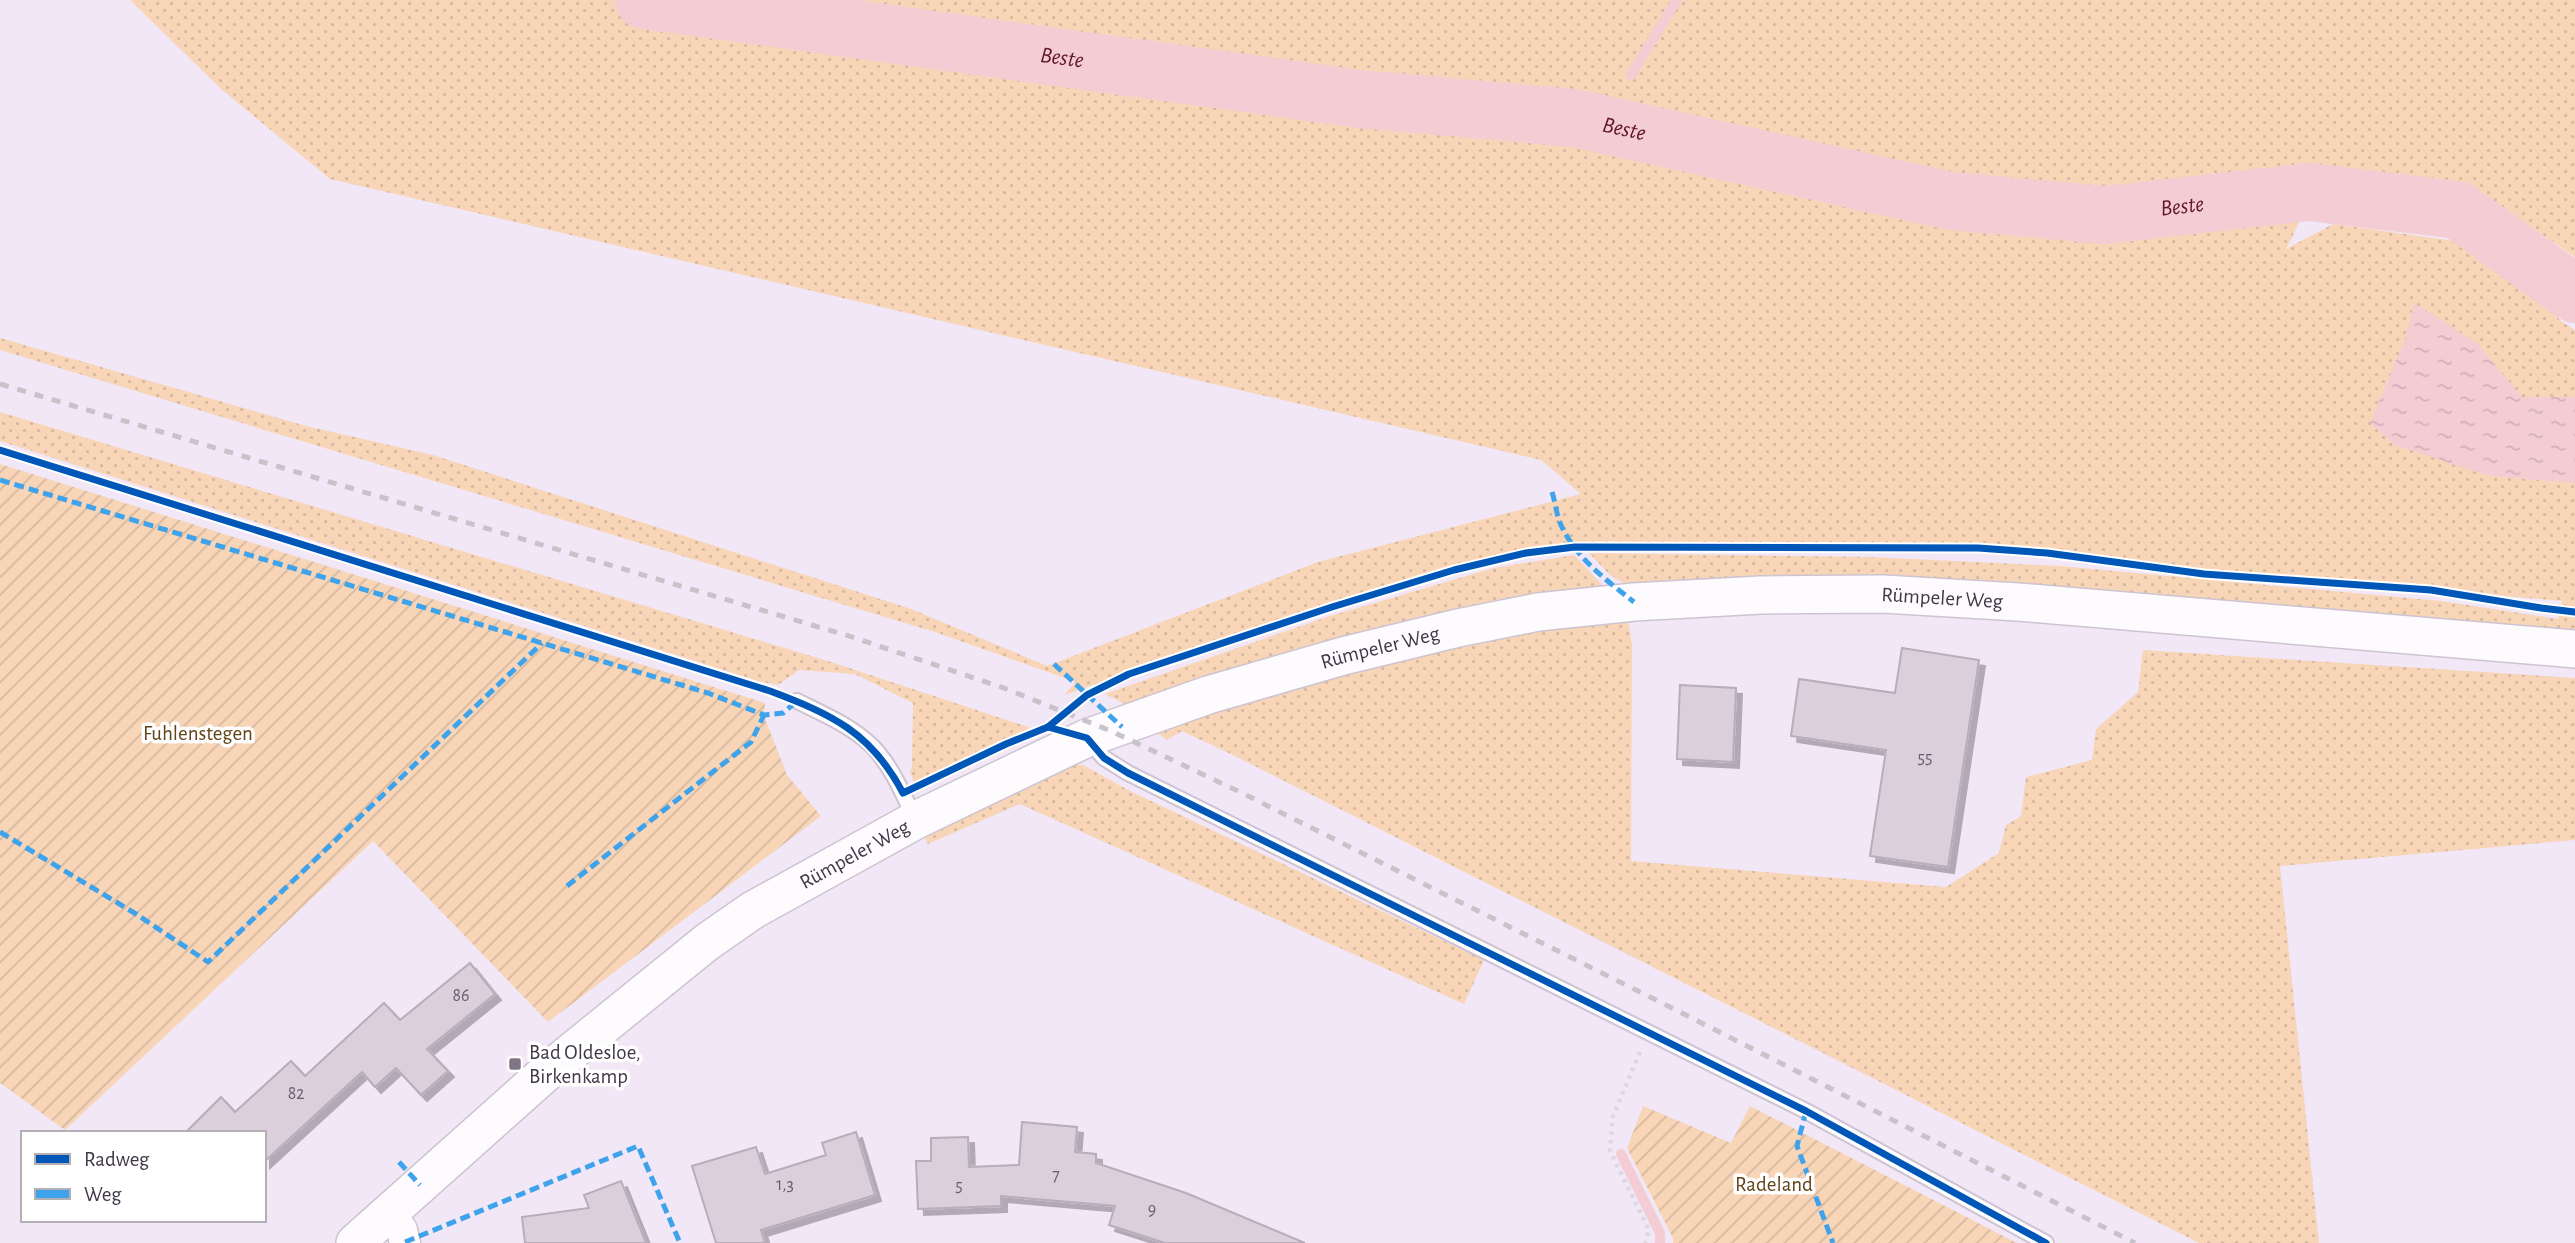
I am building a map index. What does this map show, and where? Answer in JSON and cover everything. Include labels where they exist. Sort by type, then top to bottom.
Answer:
[{"type":"street","name":"Rümpeler Weg","points":[[355,1243],[398,1228],[549,1070],[707,942],[753,909],[916,820],[1087,738],[1208,695],[1343,656],[1538,612],[1646,601],[1761,595],[1883,594],[2018,601],[2575,649]]},
{"type":"lane","points":[[797,701],[841,723],[872,747],[894,776],[916,820]]},
{"type":"lane","points":[[1087,738],[1104,758],[1128,773],[1806,1111],[2046,1243]]},
{"type":"path","points":[[1645,1243],[1649,1230],[1610,1151],[1613,1116],[1649,1032]]},
{"type":"green space","points":[[130,0],[2575,0],[2575,257],[2491,200],[2325,170],[2286,249],[2333,224],[2477,244],[2561,321],[2575,330],[2575,635],[1633,589],[1609,574],[1589,553],[1868,557],[2060,566],[2441,601],[2558,619],[2562,601],[2053,556],[1836,544],[1582,542],[1493,557],[1310,610],[1064,695],[1076,682],[938,633],[0,350],[0,338],[306,426],[433,455],[911,609],[1047,666],[1318,562],[1581,494],[1541,460],[330,179],[220,88]]},
{"type":"green space","points":[[0,412],[831,662],[1031,728],[914,782],[910,773],[913,703],[855,674],[799,670],[778,685],[758,681],[0,441]]},
{"type":"green space","name":"Fuhlenstegen","points":[[0,464],[765,703],[764,716],[787,775],[821,816],[548,1022],[373,841],[65,1130],[0,1083]]},
{"type":"green space","points":[[1574,555],[1609,592],[1133,708],[1105,694],[1330,616],[1494,568]]},
{"type":"green space","points":[[1628,619],[1632,644],[1631,861],[1946,887],[1999,853],[2006,825],[2021,816],[2026,777],[2092,760],[2096,729],[2138,692],[2143,650],[2575,678],[2575,840],[2280,866],[2319,1243],[2199,1243],[1235,756],[1182,731],[1167,740],[1156,732],[1332,678],[1438,650],[1556,628]]},
{"type":"green space","points":[[1068,765],[1083,765],[1128,790],[1484,960],[1464,1004],[1020,804],[928,844],[924,836]]},
{"type":"green space","name":"Radeland","points":[[1643,1106],[1731,1143],[1750,1106],[2017,1243],[1673,1243],[1673,1238],[1627,1148]]},
{"type":"water","points":[[2414,303],[2477,343],[2522,397],[2575,397],[2575,483],[2489,476],[2395,445],[2370,423],[2406,337]]},
{"type":"building","points":[[1902,648],[1979,660],[1948,867],[1870,856],[1886,750],[1791,736],[1799,679],[1895,693]]},
{"type":"building","points":[[1680,685],[1736,688],[1733,762],[1677,759]]},
{"type":"building","points":[[470,963],[495,994],[427,1049],[448,1071],[421,1095],[396,1068],[375,1087],[362,1072],[266,1160],[266,1131],[187,1131],[221,1097],[235,1112],[291,1061],[305,1076],[384,1003],[400,1020]]},
{"type":"building","points":[[1022,1122],[1077,1127],[1075,1152],[1096,1154],[1096,1163],[1186,1193],[1305,1243],[1165,1243],[1109,1225],[1115,1206],[1001,1196],[1001,1206],[918,1209],[916,1161],[931,1161],[931,1138],[968,1137],[969,1167],[1019,1165]]},
{"type":"building","points":[[856,1132],[875,1195],[761,1230],[765,1243],[716,1243],[692,1166],[756,1147],[765,1174],[826,1155],[822,1143]]},
{"type":"building","points":[[621,1181],[646,1243],[525,1243],[522,1217],[589,1208],[584,1195]]},
{"type":"waterway","name":"Beste","points":[[644,0],[1360,99],[1574,118],[1951,201],[2105,215],[2309,192],[2458,210],[2575,294]]},
{"type":"waterway","points":[[1631,75],[1677,0]]},
{"type":"waterway","points":[[1621,1154],[1660,1233],[1660,1243]]},
{"type":"railway","points":[[0,384],[849,636],[1004,688],[1111,731],[1240,792],[2135,1243]]},
{"type":"marked path","points":[[0,480],[708,693],[764,715],[783,713],[797,701],[794,700]]},
{"type":"marked path","points":[[1552,492],[1559,520],[1572,544],[1591,566],[1634,602]]},
{"type":"marked path","points":[[0,832],[136,914],[208,962],[542,643]]},
{"type":"marked path","points":[[1054,664],[1122,727]]},
{"type":"marked path","points":[[567,886],[751,742],[764,715]]},
{"type":"marked path","points":[[1806,1111],[1797,1146],[1833,1243]]},
{"type":"marked path","points":[[405,1242],[638,1146],[680,1243]]},
{"type":"marked path","points":[[399,1162],[420,1185]]},
{"type":"cycle path","points":[[0,450],[770,691],[830,717],[863,740],[891,772],[903,793],[1048,727],[1087,695],[1129,674],[1454,570],[1526,553],[1575,547],[1978,548],[2047,553],[2204,574],[2431,590],[2575,612]]},
{"type":"cycle path","points":[[1048,727],[1087,738],[1104,758],[1128,773],[1806,1111],[2046,1243]]},
{"type":"place","name":"Bad Oldesloe, Birkenkamp","points":[[515,1064]]}]
